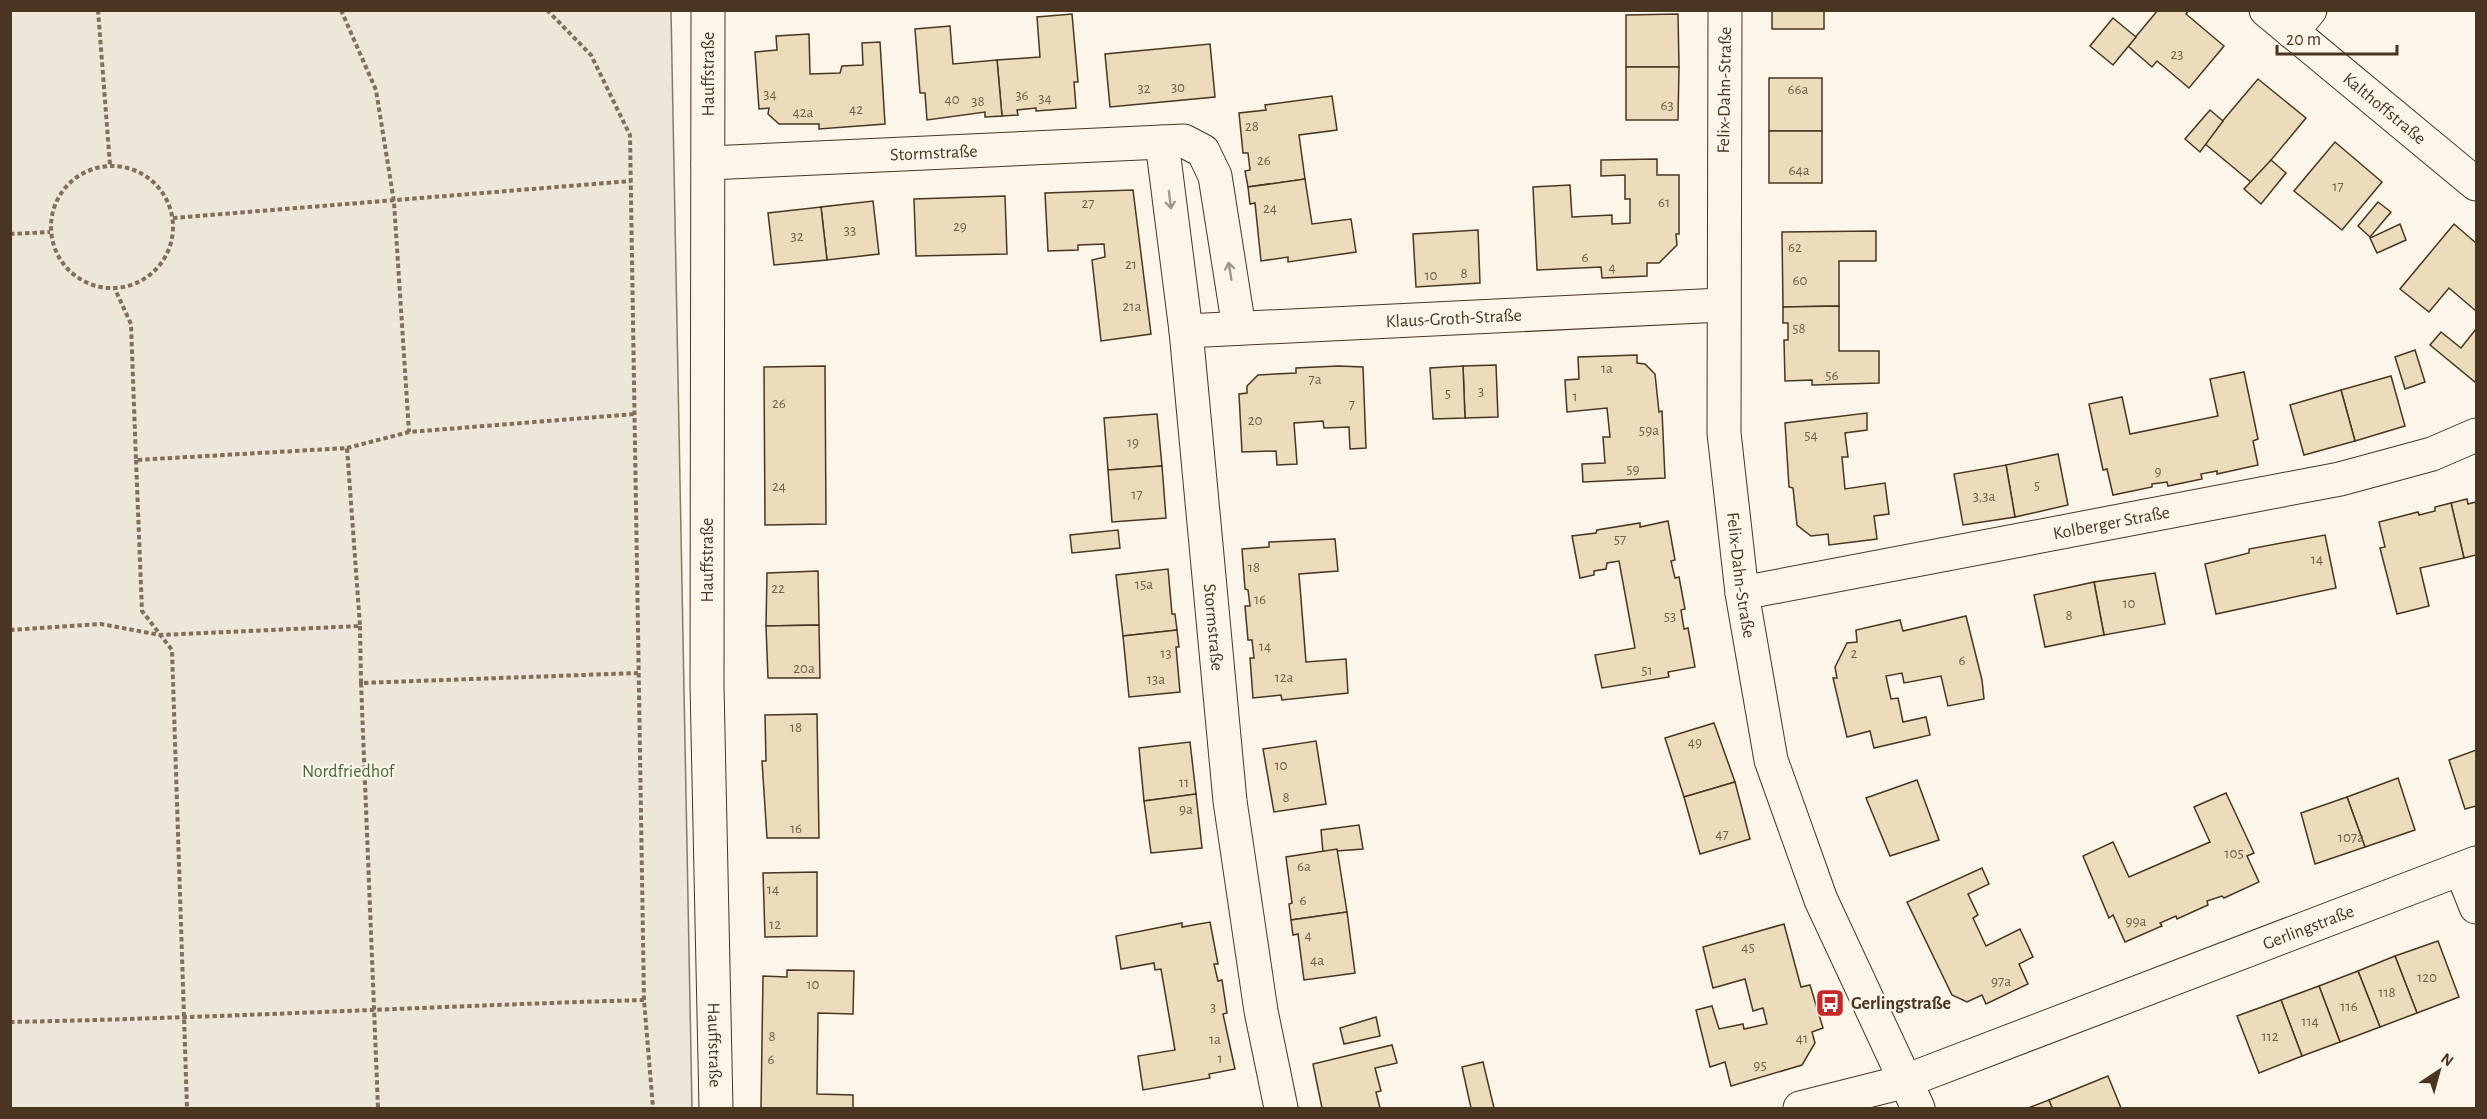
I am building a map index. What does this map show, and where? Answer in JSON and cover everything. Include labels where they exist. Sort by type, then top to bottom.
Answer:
[{"type":"street","name":"Hauffstraße","points":[[708,10],[707,686],[716,1108]]},
{"type":"street","name":"Felix-Dahn-Straße","points":[[1725,10],[1722,305],[1724,433],[1742,593],[1771,760],[1821,900],[1911,1095]]},
{"type":"street","name":"Kalthoffstraße","points":[[2266,10],[2301,21],[2476,184]]},
{"type":"street","name":"Stormstraße","points":[[708,163],[1184,141],[1203,151],[1215,176],[1239,328]]},
{"type":"street","name":"Stormstraße","points":[[1162,142],[1186,331],[1230,801],[1261,1011],[1281,1108]]},
{"type":"street","name":"Klaus-Groth-Straße","points":[[1186,331],[1722,305]]},
{"type":"street","name":"Kolberger Straße","points":[[1742,593],[2340,479],[2432,454],[2476,435]]},
{"type":"street","name":"Gerlingstraße","points":[[1800,1108],[1911,1095],[2469,866]]},
{"type":"street","points":[[2469,866],[2476,907]]},
{"type":"path","points":[[98,10],[110,165]]},
{"type":"path","points":[[341,10],[376,90],[394,202],[409,432]]},
{"type":"path","points":[[547,10],[591,55],[630,135],[644,1000],[653,1108]]},
{"type":"path","points":[[110,165],[130,167],[148,176],[162,190],[173,218],[171,246],[163,263],[149,277],[133,285],[114,289],[96,286],[79,279],[65,267],[55,251],[50,232],[52,212],[60,194],[74,179],[91,169],[110,165]]},
{"type":"path","points":[[173,218],[394,202],[632,181]]},
{"type":"path","points":[[10,234],[50,232]]},
{"type":"path","points":[[114,289],[131,324],[142,611],[172,650],[186,1019],[187,1108]]},
{"type":"path","points":[[136,460],[347,448],[409,432],[635,414]]},
{"type":"path","points":[[347,448],[360,626],[360,683],[378,1108]]},
{"type":"path","points":[[10,630],[100,624],[160,635],[360,626]]},
{"type":"path","points":[[360,683],[639,673]]},
{"type":"path","points":[[10,1022],[186,1019],[374,1008],[644,1000]]},
{"type":"green space","name":"Nordfriedhof","points":[[10,11],[671,11],[692,1108],[11,1108]]},
{"type":"building","points":[[1772,10],[1824,10],[1824,29],[1772,29]]},
{"type":"building","points":[[2158,10],[2189,10],[2186,14],[2224,46],[2189,88],[2157,61],[2152,67],[2128,46]]},
{"type":"building","points":[[1072,14],[1078,82],[1074,82],[1076,108],[1017,110],[1018,115],[1002,116],[997,60],[1040,57],[1037,17]]},
{"type":"building","points":[[1678,14],[1679,67],[1626,67],[1626,15]]},
{"type":"building","points":[[2113,18],[2136,37],[2113,65],[2090,46]]},
{"type":"building","points":[[950,26],[953,64],[997,60],[1002,116],[985,117],[985,112],[927,120],[925,93],[920,93],[915,29]]},
{"type":"building","points":[[809,34],[810,74],[840,73],[842,66],[863,65],[862,43],[880,42],[885,124],[819,129],[819,124],[779,124],[768,114],[769,108],[759,109],[755,52],[777,50],[776,36]]},
{"type":"building","points":[[1210,44],[1215,97],[1110,107],[1105,54]]},
{"type":"building","points":[[1626,67],[1679,67],[1678,120],[1626,120]]},
{"type":"building","points":[[1769,78],[1822,78],[1822,131],[1769,131]]},
{"type":"building","points":[[2258,79],[2306,118],[2252,183],[2204,143]]},
{"type":"building","points":[[1332,96],[1337,130],[1299,135],[1305,179],[1248,187],[1245,171],[1250,170],[1248,153],[1243,153],[1239,113],[1266,110],[1265,105]]},
{"type":"building","points":[[2210,110],[2223,121],[2200,152],[2185,139]]},
{"type":"building","points":[[1769,131],[1822,131],[1822,183],[1769,183]]},
{"type":"building","points":[[2335,142],[2382,182],[2342,230],[2294,191]]},
{"type":"building","points":[[1657,159],[1657,175],[1679,175],[1679,234],[1676,234],[1677,245],[1659,263],[1647,263],[1647,276],[1602,278],[1601,267],[1537,270],[1533,187],[1570,185],[1572,217],[1612,215],[1612,224],[1630,223],[1630,199],[1625,199],[1625,175],[1601,176],[1601,160]]},
{"type":"building","points":[[2271,160],[2286,173],[2261,204],[2244,189]]},
{"type":"building","points":[[1305,179],[1312,224],[1351,219],[1356,252],[1288,262],[1288,257],[1261,261],[1255,203],[1250,204],[1248,187]]},
{"type":"building","points":[[1133,190],[1151,334],[1101,341],[1092,260],[1105,257],[1104,244],[1078,245],[1078,250],[1048,251],[1045,193]]},
{"type":"building","points":[[1005,196],[1007,254],[916,256],[914,199]]},
{"type":"building","points":[[873,201],[879,254],[827,260],[821,207]]},
{"type":"building","points":[[2378,202],[2391,212],[2370,237],[2358,226]]},
{"type":"building","points":[[821,207],[827,260],[774,265],[768,213]]},
{"type":"building","points":[[2400,224],[2406,240],[2377,253],[2370,238]]},
{"type":"building","points":[[2454,224],[2476,243],[2476,311],[2449,288],[2429,312],[2400,289]]},
{"type":"building","points":[[1478,230],[1480,283],[1416,287],[1413,234]]},
{"type":"building","points":[[1876,231],[1876,261],[1839,261],[1839,306],[1783,307],[1782,232]]},
{"type":"building","points":[[1839,306],[1839,351],[1879,351],[1879,383],[1812,385],[1812,380],[1785,381],[1784,340],[1788,340],[1788,323],[1783,323],[1783,307]]},
{"type":"building","points":[[2476,329],[2475,382],[2430,345],[2441,332],[2461,348]]},
{"type":"building","points":[[2415,350],[2425,382],[2405,389],[2395,357]]},
{"type":"building","points":[[1637,355],[1637,363],[1645,364],[1655,374],[1659,412],[1662,411],[1665,478],[1583,482],[1582,464],[1605,463],[1603,437],[1610,437],[1607,408],[1567,412],[1565,380],[1579,379],[1578,357]]},
{"type":"building","points":[[1496,365],[1498,417],[1465,418],[1463,366]]},
{"type":"building","points":[[825,366],[826,524],[765,525],[764,367]]},
{"type":"building","points":[[1463,366],[1465,418],[1433,419],[1430,368]]},
{"type":"building","points":[[1363,367],[1366,448],[1350,449],[1349,427],[1324,428],[1323,421],[1294,423],[1297,464],[1277,465],[1276,451],[1242,452],[1239,394],[1247,393],[1247,386],[1258,375],[1296,373],[1296,368]]},
{"type":"building","points":[[2244,372],[2258,439],[2253,441],[2258,465],[2217,474],[2217,471],[2201,474],[2202,479],[2168,486],[2167,482],[2152,484],[2152,487],[2113,495],[2107,469],[2103,470],[2089,404],[2122,397],[2130,434],[2218,416],[2210,379]]},
{"type":"building","points":[[2391,376],[2405,426],[2355,441],[2341,390]]},
{"type":"building","points":[[2341,390],[2355,441],[2304,455],[2290,405]]},
{"type":"building","points":[[1867,413],[1867,430],[1845,433],[1848,457],[1842,457],[1845,489],[1885,483],[1889,514],[1874,516],[1877,539],[1829,545],[1828,534],[1811,536],[1797,525],[1793,488],[1789,487],[1785,423]]},
{"type":"building","points":[[1157,414],[1162,466],[1108,470],[1104,418]]},
{"type":"building","points":[[2058,454],[2068,505],[2015,517],[2006,465]]},
{"type":"building","points":[[2006,465],[2015,517],[1963,525],[1954,474]]},
{"type":"building","points":[[1162,466],[1166,518],[1112,522],[1108,470]]},
{"type":"building","points":[[2467,499],[2468,504],[2476,502],[2476,555],[2464,558],[2451,503]]},
{"type":"building","points":[[2451,503],[2464,558],[2420,568],[2429,606],[2397,614],[2380,548],[2385,547],[2379,522],[2418,512],[2419,515],[2435,511],[2435,507]]},
{"type":"building","points":[[1668,521],[1675,560],[1671,561],[1675,578],[1679,577],[1685,609],[1681,610],[1684,629],[1688,628],[1695,667],[1668,672],[1669,677],[1602,688],[1595,655],[1635,648],[1619,561],[1607,563],[1606,569],[1594,571],[1594,575],[1580,578],[1572,536],[1640,523],[1640,527]]},
{"type":"building","points":[[1118,530],[1120,548],[1072,553],[1070,535]]},
{"type":"building","points":[[2325,535],[2336,588],[2216,614],[2205,564],[2249,553],[2249,549]]},
{"type":"building","points":[[1335,539],[1338,571],[1299,574],[1306,662],[1346,659],[1348,693],[1282,700],[1281,695],[1253,698],[1250,658],[1254,658],[1252,640],[1248,640],[1245,606],[1250,606],[1248,590],[1245,589],[1242,549],[1269,547],[1269,542]]},
{"type":"building","points":[[1168,569],[1172,614],[1175,614],[1177,630],[1123,636],[1116,575]]},
{"type":"building","points":[[818,571],[819,625],[766,626],[767,573]]},
{"type":"building","points":[[2155,573],[2165,624],[2104,635],[2094,582]]},
{"type":"building","points":[[2094,582],[2104,635],[2045,647],[2034,595]]},
{"type":"building","points":[[1966,616],[1982,680],[1984,699],[1948,706],[1941,676],[1904,683],[1902,673],[1886,676],[1891,699],[1898,698],[1903,722],[1926,717],[1930,735],[1874,748],[1870,731],[1847,737],[1833,678],[1837,678],[1835,667],[1847,643],[1857,642],[1856,630],[1900,620],[1903,631]]},
{"type":"building","points":[[819,625],[820,678],[768,678],[766,626]]},
{"type":"building","points":[[1177,630],[1179,647],[1176,647],[1180,692],[1129,697],[1123,636]]},
{"type":"building","points":[[817,714],[819,838],[767,838],[762,761],[766,761],[765,715]]},
{"type":"building","points":[[1714,723],[1735,782],[1684,797],[1665,738]]},
{"type":"building","points":[[1316,741],[1326,804],[1274,812],[1263,749]]},
{"type":"building","points":[[1190,742],[1196,794],[1144,801],[1139,748]]},
{"type":"building","points":[[2476,750],[2476,806],[2465,809],[2449,760]]},
{"type":"building","points":[[2398,778],[2415,830],[2365,847],[2347,797]]},
{"type":"building","points":[[1917,780],[1939,840],[1890,856],[1866,798]]},
{"type":"building","points":[[1735,782],[1750,839],[1700,854],[1684,797]]},
{"type":"building","points":[[2226,793],[2254,853],[2247,856],[2259,882],[2224,898],[2222,896],[2207,901],[2208,905],[2177,919],[2176,916],[2160,923],[2162,926],[2125,942],[2113,915],[2109,918],[2083,856],[2113,842],[2129,877],[2210,842],[2194,807]]},
{"type":"building","points":[[1196,794],[1202,848],[1151,853],[1144,801]]},
{"type":"building","points":[[2347,797],[2365,847],[2315,864],[2301,813]]},
{"type":"building","points":[[1359,825],[1363,849],[1323,852],[1321,830]]},
{"type":"building","points":[[1337,849],[1347,912],[1291,920],[1289,904],[1292,903],[1286,857]]},
{"type":"building","points":[[1982,868],[1989,884],[1968,894],[1978,915],[1973,918],[1986,946],[2020,929],[2033,957],[2019,964],[2028,984],[1986,1004],[1982,995],[1967,1002],[1952,995],[1907,902]]},
{"type":"building","points":[[817,872],[817,936],[765,937],[763,873]]},
{"type":"building","points":[[1347,912],[1355,973],[1304,980],[1298,934],[1293,935],[1291,920]]},
{"type":"building","points":[[1210,922],[1218,964],[1214,964],[1218,981],[1222,980],[1227,1013],[1223,1014],[1235,1069],[1209,1074],[1210,1078],[1143,1090],[1138,1056],[1175,1050],[1161,969],[1155,970],[1154,963],[1121,969],[1116,936],[1182,923],[1182,927]]},
{"type":"building","points":[[1784,924],[1801,987],[1810,985],[1823,1028],[1812,1032],[1815,1043],[1802,1065],[1731,1086],[1725,1062],[1710,1067],[1696,1010],[1712,1006],[1719,1029],[1743,1024],[1744,1029],[1767,1024],[1763,1008],[1753,1011],[1745,979],[1713,988],[1703,947]]},
{"type":"building","points":[[2438,941],[2459,997],[2417,1013],[2395,956]]},
{"type":"building","points":[[2395,956],[2417,1013],[2380,1027],[2358,971]]},
{"type":"building","points":[[787,970],[854,971],[853,1014],[818,1013],[817,1094],[853,1095],[853,1108],[761,1108],[763,976],[787,977]]},
{"type":"building","points":[[2358,971],[2380,1027],[2340,1042],[2319,986]]},
{"type":"building","points":[[2319,986],[2340,1042],[2302,1056],[2281,1000]]},
{"type":"building","points":[[2281,1000],[2302,1056],[2259,1073],[2237,1016]]},
{"type":"building","points":[[1376,1017],[1380,1036],[1344,1044],[1340,1028]]},
{"type":"building","points":[[1392,1045],[1397,1063],[1375,1068],[1381,1091],[1376,1092],[1380,1108],[1322,1108],[1313,1064]]},
{"type":"building","points":[[1483,1062],[1494,1108],[1471,1108],[1462,1067]]},
{"type":"building","points":[[2108,1076],[2121,1108],[2052,1108],[2049,1100]]},
{"type":"building","points":[[2049,1100],[2052,1108],[2028,1108]]},
{"type":"place","name":"Gerlingstraße","points":[[1830,1003]]}]
